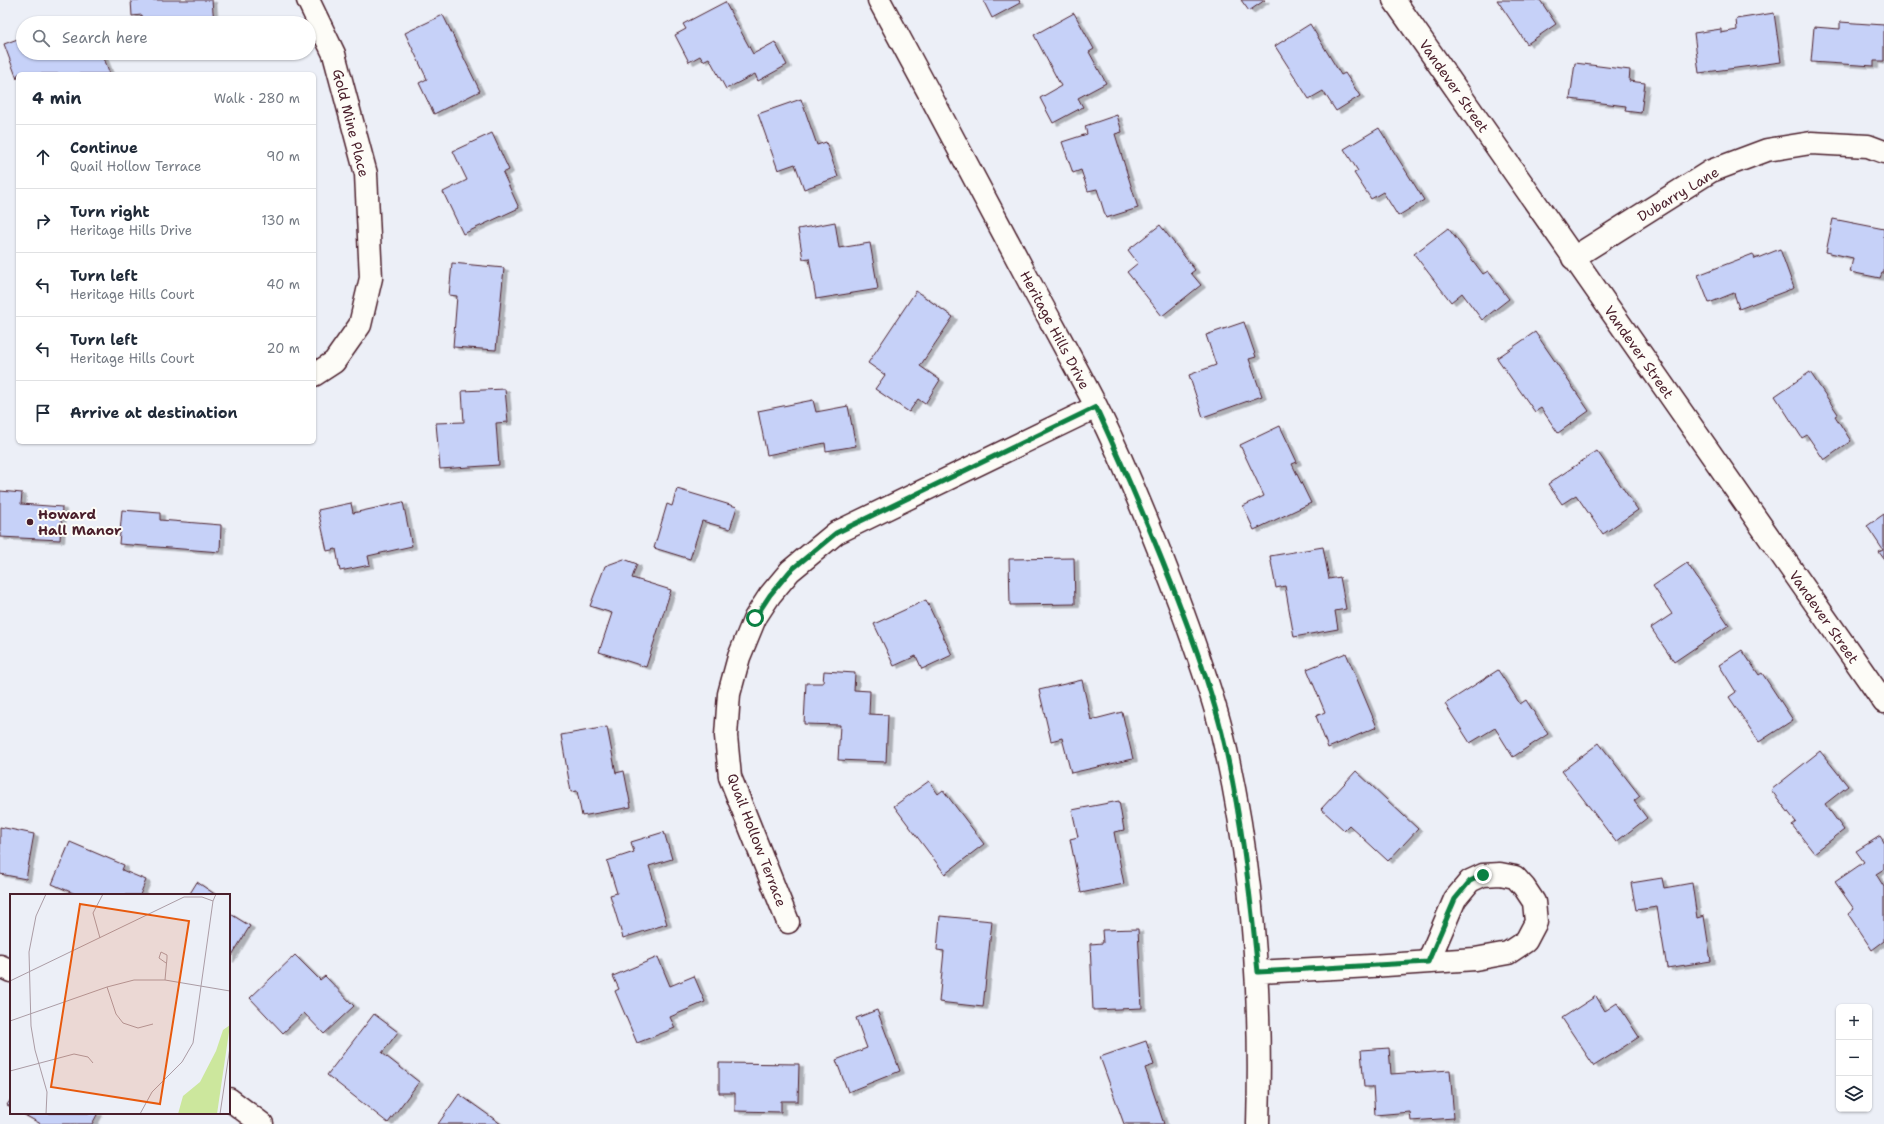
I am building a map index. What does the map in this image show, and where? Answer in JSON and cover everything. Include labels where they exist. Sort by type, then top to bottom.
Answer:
[{"type":"street","name":"Gold Mine Place","points":[[308,0],[316,16]]},
{"type":"street","name":"Heritage Hills Drive","points":[[880,0],[1096,407],[1138,499],[1170,578],[1203,668],[1222,733],[1239,821],[1253,920],[1258,972],[1260,1033],[1258,1124]]},
{"type":"street","name":"Vandever Street","points":[[1394,0],[1884,702]]},
{"type":"street","name":"Gold Mine Place","points":[[316,17],[334,54],[366,174],[371,278],[360,325],[334,362],[316,374]]},
{"type":"street","name":"Dubarry Lane","points":[[1573,258],[1711,170],[1768,150],[1811,143],[1868,146],[1884,152]]},
{"type":"street","name":"Quail Hollow Terrace","points":[[788,922],[730,777],[726,736],[729,694],[739,657],[755,618],[770,595],[790,571],[836,533],[1096,407]]},
{"type":"street","points":[[1258,972],[1428,962],[1475,959],[1508,952],[1526,941],[1536,922],[1534,902],[1524,887],[1515,877],[1500,874],[1483,875],[1470,881],[1455,899],[1428,962]]},
{"type":"street","points":[[0,966],[10,971]]},
{"type":"street","points":[[230,1100],[262,1124]]},
{"type":"building","points":[[131,0],[212,0],[213,16],[132,16]]},
{"type":"building","points":[[983,0],[1019,0],[1020,3],[992,18]]},
{"type":"building","points":[[1241,0],[1265,0],[1249,11]]},
{"type":"building","points":[[1497,0],[1540,0],[1556,24],[1527,44]]},
{"type":"building","points":[[725,2],[753,54],[775,42],[787,65],[758,81],[755,74],[726,89],[709,58],[703,61],[700,56],[689,62],[675,35],[686,29],[683,24]]},
{"type":"building","points":[[1074,13],[1094,49],[1089,52],[1106,83],[1078,98],[1083,107],[1053,123],[1040,98],[1061,86],[1034,35]]},
{"type":"building","points":[[1774,13],[1781,62],[1699,73],[1694,33],[1721,29],[1721,33],[1737,30],[1736,19]]},
{"type":"building","points":[[443,15],[480,91],[434,114],[419,83],[427,79],[405,33]]},
{"type":"building","points":[[1840,22],[1884,25],[1884,61],[1874,61],[1874,66],[1811,62],[1814,27],[1840,29]]},
{"type":"building","points":[[1310,24],[1341,75],[1345,73],[1360,96],[1336,111],[1323,91],[1309,99],[1275,46]]},
{"type":"building","points":[[16,40],[16,60],[105,60],[109,72],[16,72],[16,76],[4,44]]},
{"type":"building","points":[[1575,63],[1630,70],[1629,81],[1645,83],[1641,113],[1625,111],[1626,106],[1570,99]]},
{"type":"building","points":[[801,99],[817,145],[826,142],[838,177],[804,189],[795,164],[778,170],[758,114]]},
{"type":"building","points":[[1117,115],[1122,132],[1115,134],[1138,208],[1106,218],[1097,189],[1088,191],[1081,170],[1073,173],[1062,142],[1087,134],[1085,126]]},
{"type":"building","points":[[1379,128],[1424,200],[1398,216],[1383,192],[1371,199],[1354,173],[1358,171],[1344,149]]},
{"type":"building","points":[[492,133],[509,170],[503,173],[519,208],[463,234],[443,192],[467,180],[453,151]]},
{"type":"building","points":[[1833,219],[1884,229],[1884,273],[1882,273],[1880,278],[1850,272],[1853,258],[1826,252]]},
{"type":"building","points":[[835,222],[839,248],[870,243],[878,289],[816,299],[809,258],[803,259],[798,229]]},
{"type":"building","points":[[1160,225],[1195,270],[1191,273],[1201,285],[1162,316],[1127,272],[1138,263],[1128,250]]},
{"type":"building","points":[[1448,228],[1483,274],[1488,271],[1509,299],[1482,320],[1462,293],[1451,302],[1414,254]]},
{"type":"building","points":[[1780,249],[1794,288],[1739,309],[1734,293],[1709,303],[1698,275],[1753,254],[1755,259]]},
{"type":"building","points":[[452,263],[504,268],[496,350],[453,347],[457,296],[449,295]]},
{"type":"building","points":[[916,291],[953,317],[920,366],[940,380],[925,404],[918,399],[909,412],[875,389],[885,375],[868,363]]},
{"type":"building","points":[[1244,322],[1256,357],[1249,359],[1262,396],[1203,417],[1189,375],[1216,365],[1206,335]]},
{"type":"building","points":[[1535,332],[1589,411],[1558,433],[1541,408],[1535,412],[1497,358]]},
{"type":"building","points":[[1810,372],[1838,414],[1835,416],[1851,441],[1824,460],[1807,435],[1802,438],[1775,396]]},
{"type":"building","points":[[505,389],[508,422],[496,423],[499,465],[440,469],[436,423],[464,422],[462,391]]},
{"type":"building","points":[[813,400],[816,412],[848,406],[856,446],[826,451],[825,443],[767,455],[758,411]]},
{"type":"building","points":[[1280,426],[1297,462],[1292,464],[1311,503],[1254,530],[1243,506],[1264,496],[1240,445]]},
{"type":"building","points":[[1597,451],[1638,510],[1603,534],[1576,495],[1562,504],[1548,484]]},
{"type":"building","points":[[677,489],[737,507],[730,529],[702,521],[690,559],[654,548],[667,504],[672,506]]},
{"type":"building","name":"Howard Hall Manor","points":[[0,491],[22,493],[21,504],[62,507],[60,540],[0,537]]},
{"type":"building","points":[[403,502],[412,546],[368,556],[370,565],[340,571],[336,549],[327,551],[318,510],[351,503],[353,513]]},
{"type":"building","points":[[122,510],[160,513],[160,520],[221,525],[220,552],[119,544]]},
{"type":"building","points":[[1884,514],[1884,559],[1879,552],[1883,550],[1867,526]]},
{"type":"building","points":[[1323,547],[1329,579],[1340,577],[1346,609],[1335,611],[1338,629],[1294,637],[1285,586],[1276,588],[1270,556]]},
{"type":"building","points":[[1074,558],[1075,604],[1010,605],[1009,559]]},
{"type":"building","points":[[624,559],[637,564],[632,578],[671,590],[646,667],[599,652],[612,613],[590,606],[605,566]]},
{"type":"building","points":[[1687,563],[1729,625],[1674,662],[1651,628],[1672,614],[1653,586]]},
{"type":"building","points":[[926,600],[952,655],[922,669],[916,656],[894,666],[874,624]]},
{"type":"building","points":[[1742,650],[1759,675],[1762,673],[1793,720],[1759,742],[1729,697],[1736,692],[1719,665]]},
{"type":"building","points":[[1346,653],[1377,727],[1328,748],[1316,716],[1325,712],[1307,669]]},
{"type":"building","points":[[1498,670],[1520,704],[1526,700],[1548,734],[1513,757],[1495,728],[1470,743],[1445,704]]},
{"type":"building","points":[[824,671],[855,673],[854,690],[870,691],[869,714],[888,715],[886,762],[838,760],[840,725],[804,724],[806,683],[823,683]]},
{"type":"building","points":[[1082,680],[1091,720],[1122,712],[1133,759],[1071,773],[1062,738],[1051,741],[1039,690]]},
{"type":"building","points":[[607,727],[616,773],[624,771],[631,807],[582,816],[577,791],[571,792],[561,735]]},
{"type":"building","points":[[1599,743],[1640,796],[1634,801],[1647,818],[1616,842],[1562,771]]},
{"type":"building","points":[[1820,751],[1848,786],[1825,804],[1844,830],[1814,853],[1792,825],[1796,822],[1771,790]]},
{"type":"building","points":[[1356,771],[1418,829],[1388,861],[1349,825],[1344,830],[1321,809]]},
{"type":"building","points":[[929,781],[938,794],[943,790],[984,844],[945,874],[894,806]]},
{"type":"building","points":[[1119,801],[1124,830],[1114,832],[1124,884],[1081,893],[1070,839],[1078,837],[1072,810]]},
{"type":"building","points":[[0,827],[34,834],[26,879],[0,874]]},
{"type":"building","points":[[664,832],[672,859],[649,866],[667,924],[623,938],[610,895],[617,893],[607,861],[634,852],[631,842]]},
{"type":"building","points":[[1880,836],[1884,842],[1884,869],[1876,874],[1884,887],[1884,941],[1872,950],[1848,914],[1854,909],[1835,882],[1864,862],[1856,851]]},
{"type":"building","points":[[70,842],[124,865],[122,870],[146,880],[140,894],[76,894],[52,884]]},
{"type":"building","points":[[1662,878],[1664,888],[1692,883],[1697,918],[1704,916],[1711,961],[1667,968],[1657,907],[1636,910],[1631,883]]},
{"type":"building","points":[[197,882],[215,894],[190,894]]},
{"type":"building","points":[[230,914],[250,926],[230,958]]},
{"type":"building","points":[[940,916],[992,921],[983,1007],[939,1002],[944,951],[937,950]]},
{"type":"building","points":[[1138,929],[1142,1008],[1093,1010],[1090,944],[1103,943],[1102,930]]},
{"type":"building","points":[[295,955],[320,980],[325,976],[354,1006],[324,1034],[304,1013],[283,1033],[250,998]]},
{"type":"building","points":[[658,957],[670,986],[694,976],[705,1002],[670,1017],[675,1028],[637,1043],[615,991],[619,989],[613,976]]},
{"type":"building","points":[[1596,996],[1605,1011],[1617,1003],[1639,1037],[1594,1066],[1562,1018]]},
{"type":"building","points":[[877,1010],[900,1071],[848,1092],[836,1060],[867,1048],[856,1018]]},
{"type":"building","points":[[374,1014],[398,1032],[382,1053],[419,1082],[388,1123],[327,1075]]},
{"type":"building","points":[[1146,1041],[1154,1065],[1145,1068],[1164,1124],[1124,1124],[1100,1057]]},
{"type":"building","points":[[1389,1048],[1391,1074],[1450,1070],[1454,1118],[1411,1121],[1410,1112],[1375,1115],[1373,1087],[1364,1087],[1361,1050]]},
{"type":"building","points":[[719,1063],[799,1064],[798,1101],[781,1101],[781,1112],[735,1111],[735,1093],[719,1093]]},
{"type":"building","points":[[459,1094],[501,1124],[438,1124]]},
{"type":"building","points":[[23,1114],[97,1114],[92,1124],[41,1124]]},
{"type":"place","name":"Howard Hall Manor","points":[[30,522]]},
{"type":"route","points":[[755,618],[770,595],[790,571],[836,533],[1096,407],[1138,499],[1170,578],[1203,668],[1222,733],[1237,806],[1245,859],[1258,972],[1428,962],[1455,899],[1470,881],[1483,875]]}]
